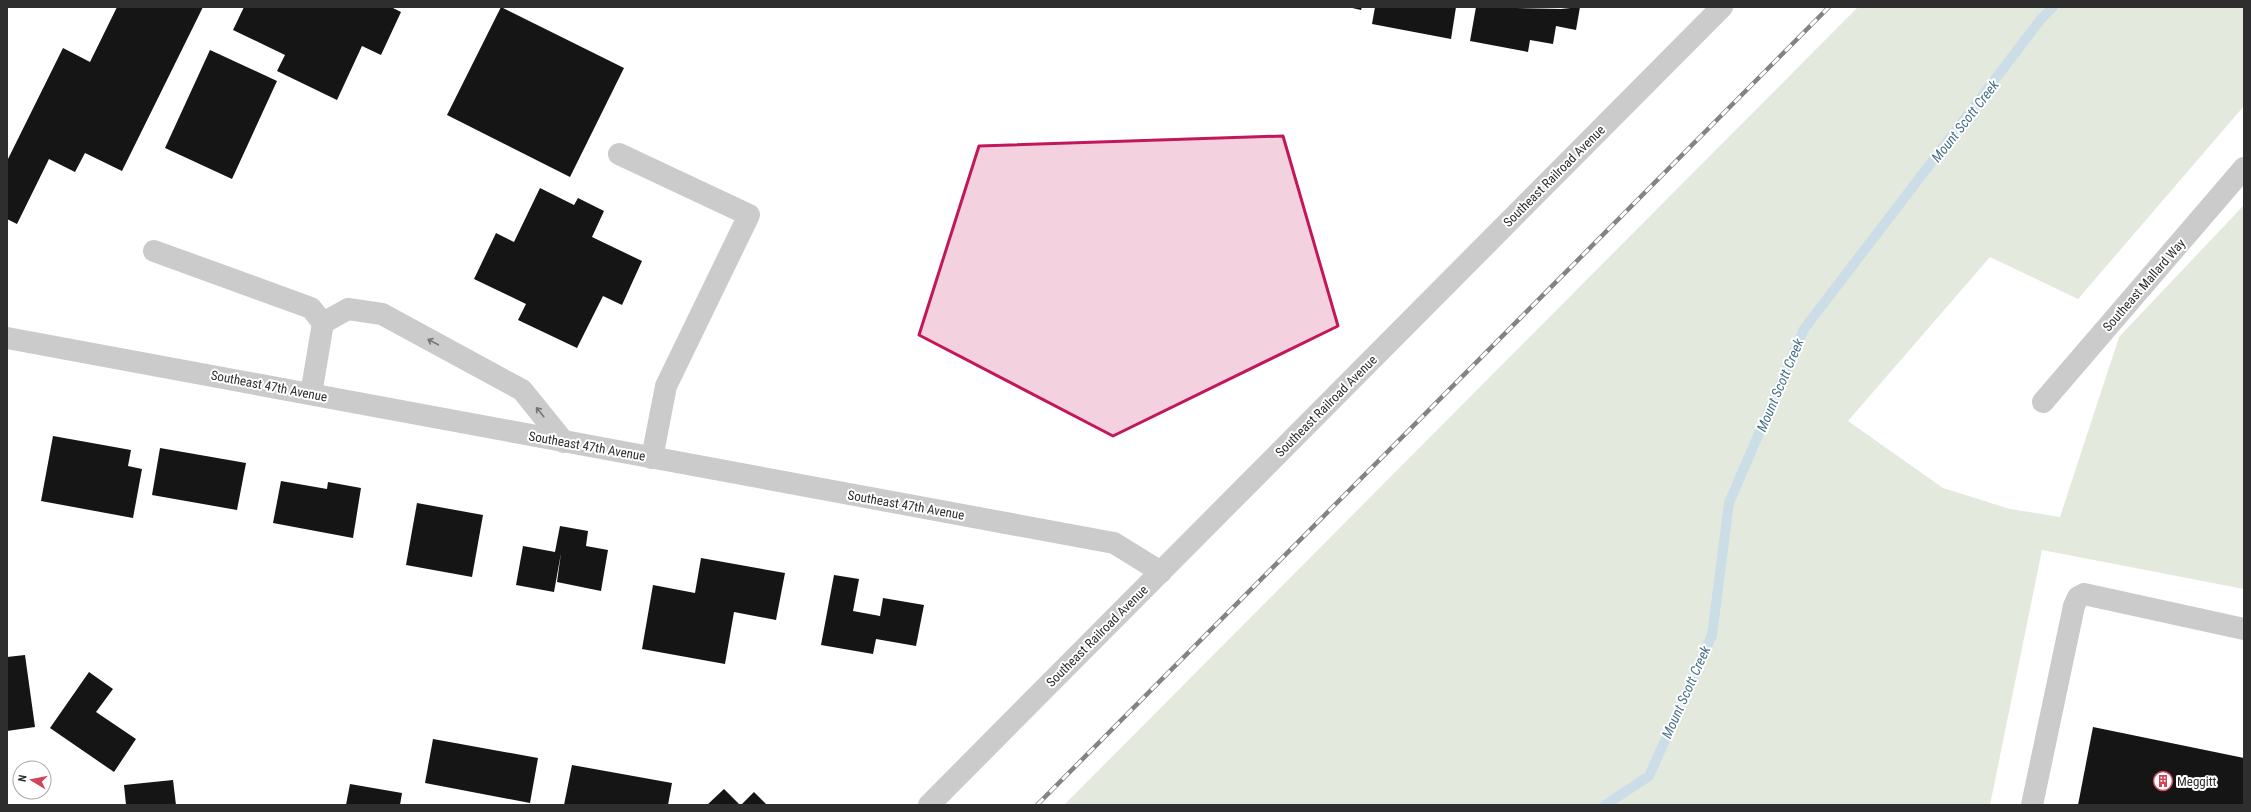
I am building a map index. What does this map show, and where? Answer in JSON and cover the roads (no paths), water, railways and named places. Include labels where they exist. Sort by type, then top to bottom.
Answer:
[{"type":"street","name":"Southeast Railroad Avenue","points":[[929,805],[1722,7]]},
{"type":"street","points":[[619,154],[749,215],[666,386],[652,458]]},
{"type":"street","name":"Southeast Mallard Way","points":[[2043,402],[2244,168]]},
{"type":"street","points":[[154,251],[311,308],[323,323],[311,394]]},
{"type":"street","points":[[323,323],[348,309],[382,314],[522,390],[564,442]]},
{"type":"street","name":"Southeast 47th Avenue","points":[[7,338],[1114,543],[1161,572]]},
{"type":"street","points":[[2032,805],[2074,606],[2078,597],[2084,594],[2244,629]]},
{"type":"waterway","name":"Mount Scott Creek","points":[[1605,805],[1649,776],[1712,635],[1729,503],[1804,329],[2041,19],[2053,7]]},
{"type":"railway","points":[[1037,805],[1829,7]]},
{"type":"place","name":"Meggitt","points":[[2163,781]]}]
